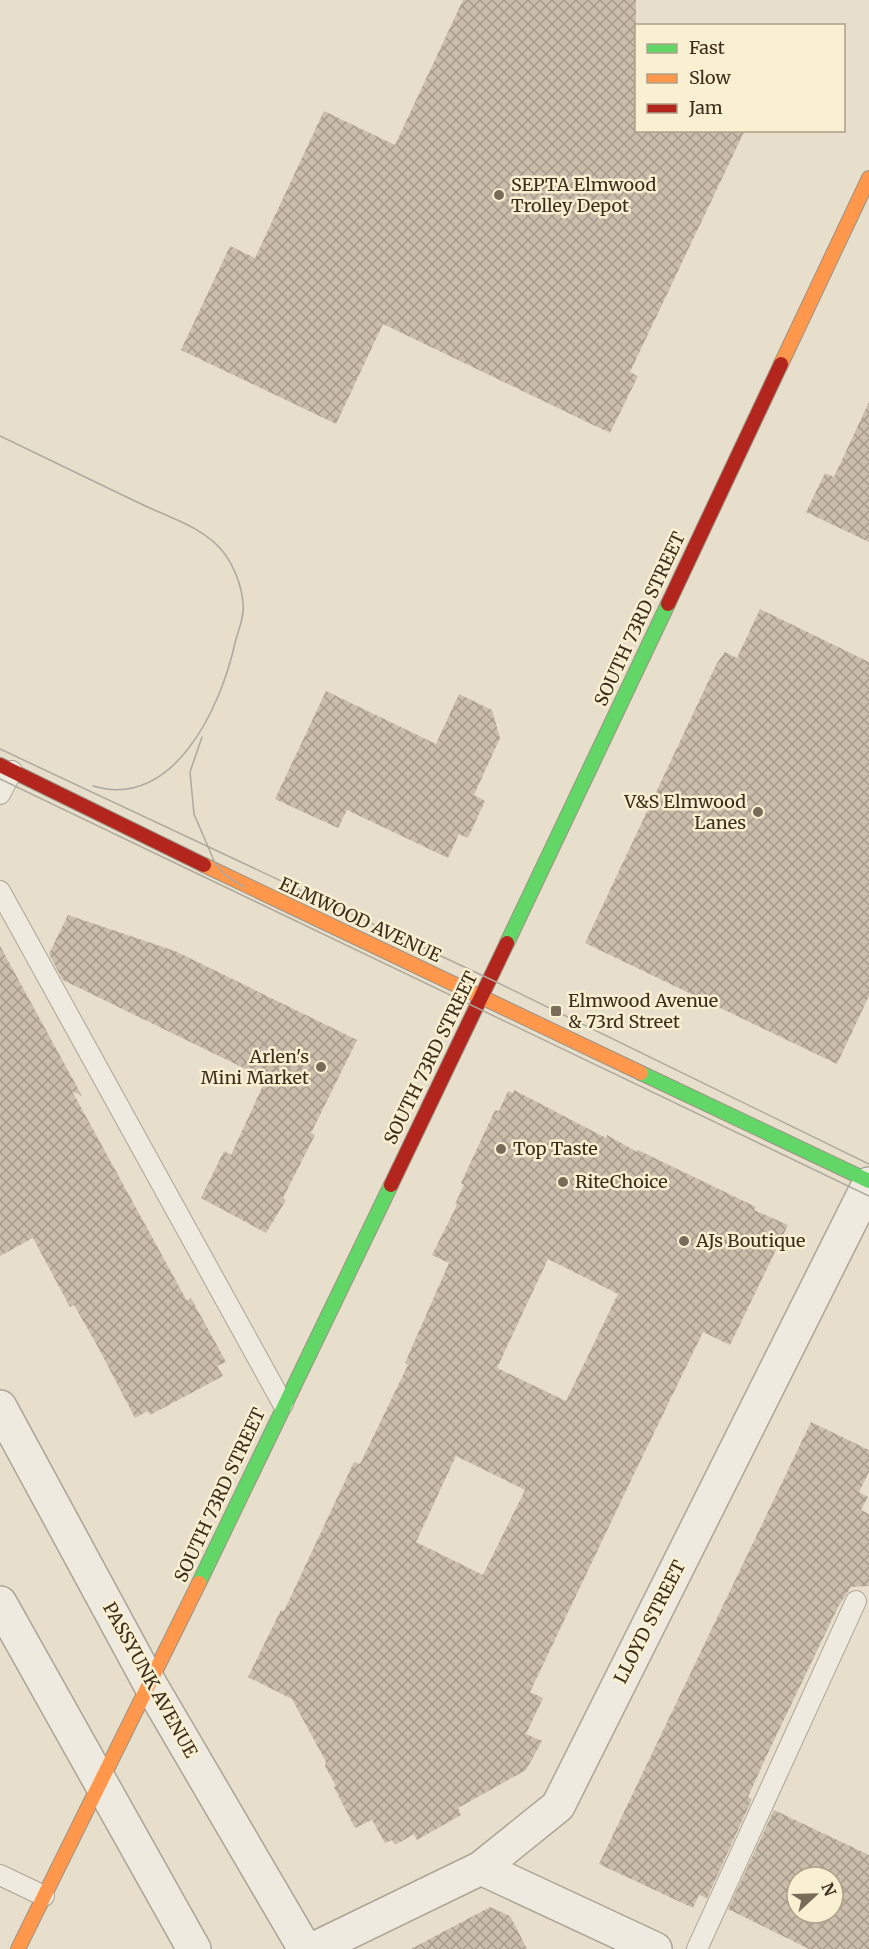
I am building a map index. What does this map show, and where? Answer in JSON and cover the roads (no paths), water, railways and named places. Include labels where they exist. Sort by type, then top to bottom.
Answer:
[{"type":"street","name":"SOUTH 73RD STREET","points":[[18,1949],[150,1684],[481,996],[869,178]]},
{"type":"street","name":"ELMWOOD AVENUE","points":[[6,768],[92,813],[869,1182]]},
{"type":"street","name":"LLOYD STREET","points":[[314,1949],[481,1868],[558,1806],[869,1182]]},
{"type":"street","name":"PASSYUNK AVENUE","points":[[0,1407],[150,1684],[305,1949]]},
{"type":"street","points":[[0,1603],[194,1949]]},
{"type":"street","points":[[481,1868],[655,1949]]},
{"type":"lane","points":[[0,794],[6,768]]},
{"type":"lane","points":[[0,891],[283,1404]]},
{"type":"lane","points":[[697,1949],[856,1601]]},
{"type":"lane","points":[[0,1875],[44,1896]]},
{"type":"tram line","points":[[0,436],[185,523],[207,536],[228,558],[241,590],[243,613],[228,669],[205,723],[189,748],[170,768],[147,783],[122,789],[93,786]]},
{"type":"tram line","points":[[202,737],[190,772],[194,814],[215,863],[225,875],[244,887]]},
{"type":"tram line","points":[[0,749],[490,979],[869,1164]]},
{"type":"tram line","points":[[0,779],[869,1196]]},
{"type":"place","name":"SEPTA Elmwood Trolley Depot","points":[[499,195]]},
{"type":"place","name":"V&S Elmwood Lanes","points":[[758,812]]},
{"type":"place","name":"Elmwood Avenue & 73rd Street","points":[[556,1011]]},
{"type":"place","name":"Arlen's Mini Market","points":[[321,1067]]},
{"type":"place","name":"Top Taste","points":[[501,1149]]},
{"type":"place","name":"RiteChoice","points":[[563,1182]]},
{"type":"place","name":"AJs Boutique","points":[[684,1241]]}]
